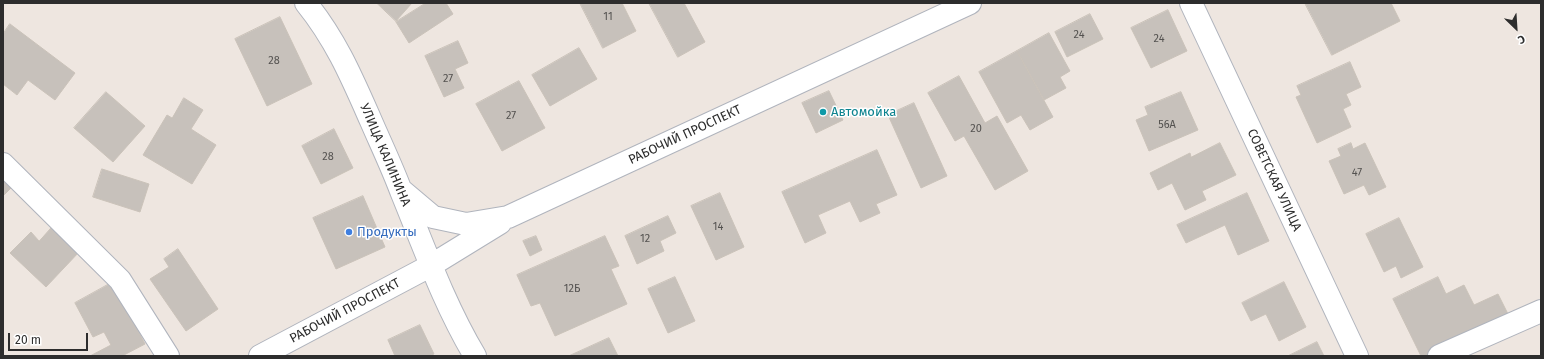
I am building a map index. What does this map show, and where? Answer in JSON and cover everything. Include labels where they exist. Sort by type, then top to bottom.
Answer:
[{"type":"street","name":"УЛИЦА КАЛИНИНА","points":[[306,3],[321,21],[347,65],[401,190],[430,266],[460,329],[475,356]]},
{"type":"street","name":"РАБОЧИЙ ПРОСПЕКТ","points":[[260,356],[430,266],[508,217],[970,3]]},
{"type":"street","name":"СОВЕТСКАЯ УЛИЦА","points":[[1191,3],[1357,356]]},
{"type":"street","points":[[3,164],[120,280],[168,356]]},
{"type":"street","name":"РАБОЧИЙ ПРОСПЕКТ","points":[[401,190],[433,217],[466,224],[508,217]]},
{"type":"street","points":[[1439,356],[1541,311]]},
{"type":"building","points":[[377,3],[412,3],[396,21]]},
{"type":"building","points":[[426,3],[446,3],[453,14],[409,43],[396,22]]},
{"type":"building","points":[[580,3],[622,3],[636,31],[603,48]]},
{"type":"building","points":[[649,3],[684,3],[705,42],[678,57]]},
{"type":"building","points":[[1305,3],[1391,3],[1400,21],[1332,55]]},
{"type":"building","points":[[1168,10],[1187,51],[1151,68],[1131,28]]},
{"type":"building","points":[[1090,14],[1103,39],[1067,57],[1055,32]]},
{"type":"building","points":[[280,17],[312,84],[267,106],[235,39]]},
{"type":"building","points":[[10,24],[75,73],[55,100],[28,80],[17,95],[3,84],[3,34]]},
{"type":"building","points":[[1049,33],[1070,71],[1060,77],[1066,88],[1044,100],[1017,51]]},
{"type":"building","points":[[458,41],[468,63],[455,69],[464,88],[444,97],[425,56]]},
{"type":"building","points":[[579,48],[597,79],[550,106],[532,75]]},
{"type":"building","points":[[1017,51],[1053,117],[1030,130],[1021,115],[1007,123],[979,72]]},
{"type":"building","points":[[1350,62],[1361,87],[1346,94],[1351,105],[1343,109],[1351,127],[1317,143],[1296,97],[1301,95],[1297,86]]},
{"type":"building","points":[[959,76],[985,123],[997,116],[1028,171],[995,190],[964,136],[955,141],[928,93]]},
{"type":"building","points":[[519,81],[545,128],[502,151],[476,104]]},
{"type":"building","name":"Автомойка","points":[[829,91],[843,120],[816,133],[802,103]]},
{"type":"building","points":[[106,92],[145,126],[113,162],[74,128]]},
{"type":"building","points":[[1181,92],[1198,130],[1149,151],[1136,120],[1148,115],[1145,107]]},
{"type":"building","points":[[184,98],[203,110],[191,129],[216,145],[192,184],[143,155],[167,115],[172,118]]},
{"type":"building","points":[[914,103],[947,176],[921,188],[888,115]]},
{"type":"building","points":[[334,129],[353,168],[321,184],[302,146]]},
{"type":"building","points":[[1220,143],[1236,175],[1202,191],[1206,200],[1185,210],[1172,183],[1158,190],[1150,173],[1190,153],[1191,157]]},
{"type":"building","points":[[1351,143],[1353,149],[1365,143],[1386,187],[1369,195],[1364,185],[1344,194],[1329,161],[1341,156],[1338,149]]},
{"type":"building","points":[[877,150],[897,195],[876,204],[880,213],[860,222],[850,201],[818,215],[826,233],[805,243],[782,192]]},
{"type":"building","points":[[102,169],[149,184],[140,212],[93,197]]},
{"type":"building","points":[[3,177],[13,186],[3,196]]},
{"type":"building","points":[[720,193],[744,247],[716,260],[691,206]]},
{"type":"building","points":[[1247,193],[1269,241],[1238,255],[1225,225],[1186,243],[1177,225]]},
{"type":"building","name":"Продукты","points":[[363,196],[385,247],[336,269],[313,218]]},
{"type":"building","points":[[668,216],[676,233],[660,241],[664,251],[637,264],[625,236]]},
{"type":"building","points":[[1399,218],[1423,267],[1401,278],[1396,266],[1384,272],[1366,234]]},
{"type":"building","points":[[54,225],[80,251],[46,287],[10,253],[31,232],[39,241]]},
{"type":"building","points":[[536,236],[542,250],[530,256],[523,241]]},
{"type":"building","points":[[605,236],[619,266],[611,269],[627,304],[555,336],[540,303],[531,306],[517,275]]},
{"type":"building","points":[[178,249],[218,309],[186,331],[150,279],[169,267],[164,259]]},
{"type":"building","points":[[675,277],[695,321],[668,333],[648,289]]},
{"type":"building","points":[[1438,277],[1446,294],[1464,285],[1474,305],[1498,294],[1509,316],[1427,356],[1421,356],[1393,299]]},
{"type":"building","points":[[113,282],[145,344],[122,356],[90,356],[111,345],[104,332],[93,337],[75,303]]},
{"type":"building","points":[[1284,282],[1306,327],[1279,341],[1266,314],[1251,321],[1242,303]]},
{"type":"building","points":[[420,325],[434,354],[429,356],[395,356],[388,340]]},
{"type":"building","points":[[609,338],[618,356],[569,356]]},
{"type":"building","points":[[1317,342],[1324,356],[1288,356]]},
{"type":"place","name":"Автомойка","points":[[823,112]]},
{"type":"place","name":"Продукты","points":[[349,232]]}]
